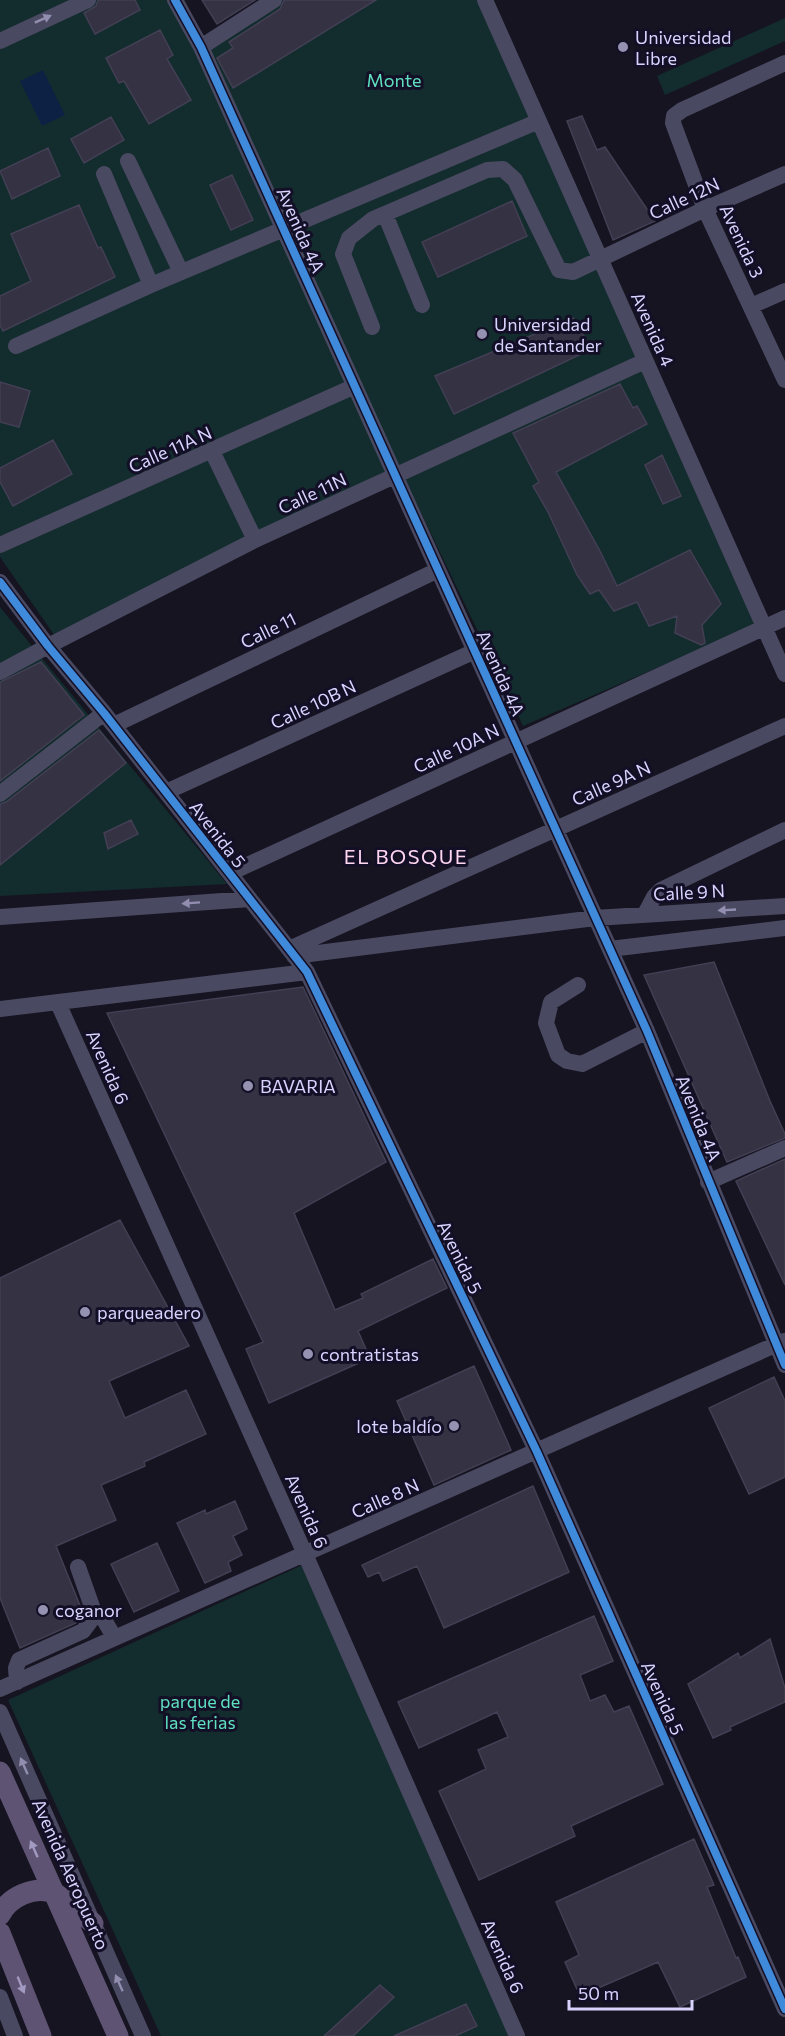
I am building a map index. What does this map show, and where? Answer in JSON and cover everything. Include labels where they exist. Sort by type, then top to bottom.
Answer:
[{"type":"main road","name":"Avenida Aeropuerto","points":[[0,1773],[118,2036]]},
{"type":"main road","points":[[0,1915],[4,1907],[19,1896],[36,1891],[54,1893],[93,1923]]},
{"type":"main road","points":[[0,1933],[41,2036]]},
{"type":"street","points":[[0,41],[88,0]]},
{"type":"street","name":"Avenida 4A","points":[[175,0],[201,47],[647,1031],[708,1182],[780,1343],[785,1365]]},
{"type":"street","points":[[201,47],[274,0]]},
{"type":"street","name":"Avenida 4","points":[[490,3],[600,260],[785,674]]},
{"type":"street","name":"Avenida 3","points":[[785,63],[682,110],[674,116],[675,130],[705,209],[785,380]]},
{"type":"street","points":[[16,346],[181,272],[539,121]]},
{"type":"street","points":[[128,161],[181,272]]},
{"type":"street","name":"Calle 12N","points":[[385,214],[487,170],[503,169],[515,180],[559,270],[573,272],[785,174]]},
{"type":"street","points":[[104,174],[151,285]]},
{"type":"street","points":[[372,327],[343,254],[349,237],[385,214],[422,305]]},
{"type":"street","points":[[751,306],[785,291]]},
{"type":"street","name":"Calle 11N","points":[[0,672],[255,540],[645,361]]},
{"type":"street","name":"Calle 11A N","points":[[0,545],[355,386]]},
{"type":"street","points":[[212,451],[255,540]]},
{"type":"street","name":"Calle 11","points":[[0,794],[109,719],[438,570]]},
{"type":"street","name":"Avenida 5","points":[[0,582],[48,646],[109,719],[307,972],[537,1452],[785,2009]]},
{"type":"street","name":"Calle 10A N","points":[[230,873],[785,618]]},
{"type":"street","name":"Calle 10B N","points":[[166,792],[475,651]]},
{"type":"street","name":"Calle 9A N","points":[[291,952],[555,829],[785,726]]},
{"type":"street","points":[[645,914],[654,897],[661,890],[785,830]]},
{"type":"street","points":[[0,917],[250,899]]},
{"type":"street","name":"Calle 9 N","points":[[291,952],[595,918],[785,906]]},
{"type":"street","points":[[610,949],[785,928]]},
{"type":"street","points":[[0,1009],[307,972]]},
{"type":"street","points":[[578,985],[551,1002],[546,1023],[558,1055],[567,1061],[582,1064],[647,1031]]},
{"type":"street","name":"Avenida 6","points":[[58,1003],[305,1554],[516,2036]]},
{"type":"street","points":[[708,1182],[785,1148]]},
{"type":"street","name":"Calle 8 N","points":[[0,1689],[780,1343]]},
{"type":"street","points":[[78,1567],[96,1615],[103,1618],[114,1637]]},
{"type":"street","points":[[17,1682],[16,1668],[19,1660],[83,1631],[96,1615]]},
{"type":"street","name":"Avenida Aeropuerto","points":[[0,1712],[143,2036]]},
{"type":"street","points":[[0,1997],[15,2036]]},
{"type":"green space","name":"Monte","points":[[0,0],[175,0],[201,47],[274,0],[485,0],[765,621],[523,726],[404,477],[57,639],[0,557]]},
{"type":"green space","points":[[785,18],[785,41],[665,95],[657,76]]},
{"type":"green space","points":[[0,607],[227,884],[0,896]]},
{"type":"green space","name":"parque de las ferias","points":[[309,1562],[525,2036],[161,2036],[8,1700]]},
{"type":"water","points":[[43,70],[65,115],[42,126],[20,81]]},
{"type":"building","points":[[98,0],[135,0],[140,10],[95,34],[84,13],[96,6]]},
{"type":"building","points":[[202,0],[255,0],[217,24]]},
{"type":"building","points":[[284,0],[376,0],[233,88],[217,58],[233,48],[229,42],[280,9]]},
{"type":"building","points":[[160,30],[173,55],[167,59],[191,100],[149,124],[124,81],[119,83],[106,58]]},
{"type":"building","points":[[582,116],[597,150],[605,147],[655,221],[613,240],[567,121]]},
{"type":"building","points":[[111,117],[124,140],[84,163],[71,139]]},
{"type":"building","points":[[48,148],[60,176],[12,199],[0,171]]},
{"type":"building","points":[[232,175],[253,220],[231,230],[210,185]]},
{"type":"building","points":[[512,201],[527,236],[438,277],[422,242]]},
{"type":"building","points":[[79,205],[98,248],[101,247],[115,277],[3,331],[0,325],[0,296],[31,281],[11,234]]},
{"type":"building","points":[[573,318],[592,349],[454,414],[435,376]]},
{"type":"building","points":[[0,382],[30,391],[19,427],[0,422]]},
{"type":"building","points":[[620,384],[633,408],[637,406],[647,424],[556,472],[617,586],[690,550],[721,604],[702,625],[705,643],[701,645],[675,633],[677,616],[649,626],[637,602],[614,611],[599,590],[590,594],[577,575],[548,512],[533,486],[539,482],[513,433]]},
{"type":"building","points":[[53,440],[72,474],[13,506],[0,482],[0,468]]},
{"type":"building","points":[[662,455],[681,496],[663,504],[645,465]]},
{"type":"building","points":[[41,662],[84,715],[0,781],[0,682]]},
{"type":"building","points":[[99,730],[126,763],[0,865],[0,804],[6,802]]},
{"type":"building","points":[[131,820],[138,834],[108,849],[104,833]]},
{"type":"building","points":[[714,962],[785,1134],[785,1138],[727,1162],[644,975]]},
{"type":"building","name":"BAVARIA","points":[[303,987],[386,1162],[294,1213],[335,1310],[363,1298],[361,1294],[433,1259],[447,1288],[358,1331],[370,1358],[269,1403],[246,1349],[263,1342],[107,1013]]},
{"type":"building","points":[[785,1159],[785,1285],[736,1181]]},
{"type":"building","points":[[120,1220],[189,1346],[109,1381],[125,1418],[186,1390],[206,1434],[144,1462],[145,1466],[101,1485],[116,1520],[56,1546],[83,1613],[76,1623],[20,1648],[0,1598],[0,1278]]},
{"type":"building","name":"lote baldío","points":[[474,1366],[511,1450],[434,1485],[397,1401]]},
{"type":"building","points":[[774,1377],[785,1401],[785,1477],[749,1494],[709,1408]]},
{"type":"building","points":[[533,1486],[569,1572],[444,1628],[417,1566],[383,1581],[379,1572],[368,1577],[362,1565]]},
{"type":"building","points":[[235,1501],[247,1529],[233,1536],[242,1555],[228,1562],[231,1571],[205,1583],[177,1523],[205,1510],[206,1514]]},
{"type":"building","points":[[157,1543],[179,1591],[134,1612],[111,1564]]},
{"type":"building","points":[[594,1616],[613,1661],[580,1675],[590,1701],[605,1695],[614,1712],[629,1706],[663,1784],[571,1826],[575,1836],[479,1880],[439,1791],[486,1769],[478,1750],[508,1737],[497,1712],[419,1748],[398,1702]]},
{"type":"building","points":[[770,1639],[785,1688],[785,1702],[730,1727],[731,1730],[713,1738],[688,1684],[738,1653],[740,1658]]},
{"type":"building","points":[[694,1839],[714,1885],[707,1887],[746,1977],[680,2007],[658,1962],[580,1996],[565,1962],[579,1955],[556,1902]]},
{"type":"building","points":[[380,1985],[394,1997],[353,2036],[324,2036]]},
{"type":"building","points":[[466,2004],[477,2026],[455,2036],[394,2036]]},
{"type":"cycle path","points":[[175,0],[201,47],[647,1031],[785,1365]]},
{"type":"cycle path","points":[[0,582],[48,646],[104,713],[307,972],[537,1452],[785,2009]]},
{"type":"place","name":"Universidad Libre","points":[[623,47]]},
{"type":"place","name":"Universidad de Santander","points":[[482,334]]},
{"type":"place","name":"BAVARIA","points":[[248,1086]]},
{"type":"place","name":"parqueadero","points":[[85,1312]]},
{"type":"place","name":"contratistas","points":[[308,1354]]},
{"type":"place","name":"lote baldío","points":[[454,1426]]},
{"type":"place","name":"coganor","points":[[43,1610]]},
{"type":"district","name":"EL BOSQUE","points":[[406,856]]}]
